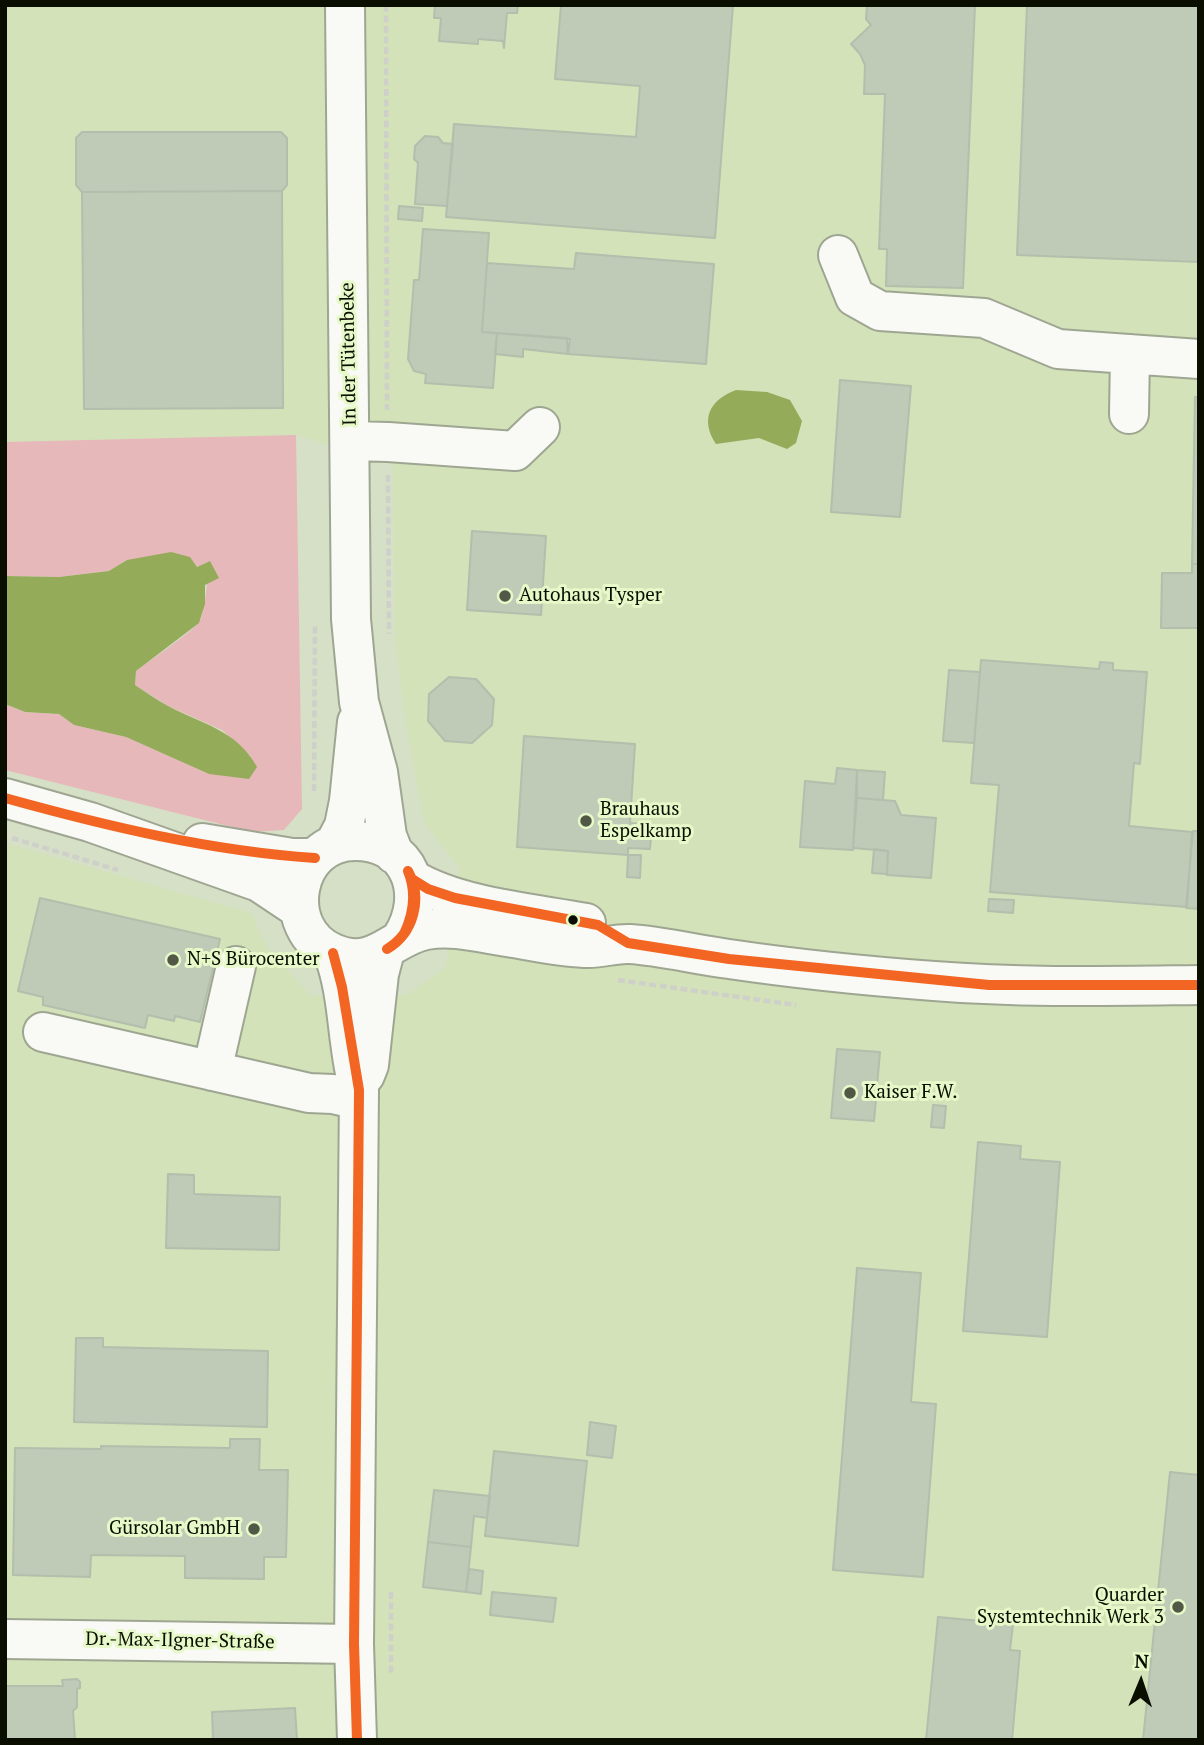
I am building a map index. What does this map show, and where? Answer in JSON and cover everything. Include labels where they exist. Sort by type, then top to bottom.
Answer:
[{"type":"street","name":"In der Tütenbeke","points":[[345,5],[351,618],[359,702],[378,772],[387,836],[403,866]]},
{"type":"street","points":[[838,255],[855,298],[880,311],[984,318],[1058,349],[1199,359]]},
{"type":"street","points":[[1129,414],[1130,354]]},
{"type":"street","points":[[350,441],[515,451],[540,427]]},
{"type":"street","name":"In der Tütenbeke","points":[[324,851],[344,826],[359,702]]},
{"type":"street","points":[[5,798],[90,822],[259,882],[298,908]]},
{"type":"street","points":[[90,822],[269,855],[324,851],[349,841],[365,841],[381,845],[428,889],[454,898],[598,925],[628,943]]},
{"type":"street","points":[[324,851],[301,878],[298,908],[302,922],[320,946],[347,957],[362,958],[426,930],[452,929],[589,948],[628,943],[776,965],[935,981],[989,985],[1199,985]]},
{"type":"street","points":[[359,1095],[369,1065],[379,974],[393,944],[410,924],[415,909],[416,894],[403,866]]},
{"type":"street","points":[[333,953],[341,974],[351,1063],[359,1095],[354,1644],[358,1740]]},
{"type":"street","points":[[212,1071],[236,966]]},
{"type":"street","points":[[43,1032],[309,1093],[359,1095]]},
{"type":"street","name":"Dr.-Max-Ilgner-Straße","points":[[5,1639],[354,1644]]},
{"type":"path","points":[[386,5],[389,643]]},
{"type":"shaded area","points":[[5,5],[1199,5],[1199,1740],[5,1740],[5,843],[251,913],[268,949],[311,996],[407,995],[446,967],[459,867],[425,824],[406,726],[395,636],[393,464],[296,435],[5,442]]},
{"type":"shaded area","points":[[736,390],[767,392],[790,400],[802,421],[796,443],[787,449],[759,438],[716,444],[709,427],[710,412],[719,399]]},
{"type":"shaded area","points":[[296,435],[302,809],[284,830],[252,832],[5,770],[5,704],[25,712],[59,714],[74,725],[126,737],[209,774],[251,756],[222,730],[168,706],[135,685],[136,671],[199,622],[205,602],[210,561],[197,567],[127,560],[110,571],[59,577],[5,576],[5,442]]},
{"type":"shaded area","points":[[171,552],[190,557],[197,567],[210,561],[219,578],[205,585],[205,604],[199,623],[136,671],[135,685],[168,706],[218,729],[239,744],[257,767],[249,779],[209,774],[126,737],[74,725],[59,714],[25,712],[5,704],[5,576],[59,577],[109,571],[127,560]]},
{"type":"building","points":[[435,5],[518,5],[517,13],[507,13],[504,48],[503,41],[478,39],[478,44],[439,41],[441,18],[434,18]]},
{"type":"building","points":[[561,5],[733,5],[715,238],[446,217],[454,124],[636,137],[640,86],[555,79]]},
{"type":"building","points":[[867,5],[975,5],[963,288],[886,286],[887,249],[879,249],[885,94],[864,94],[865,65],[851,44],[871,25],[866,19]]},
{"type":"building","points":[[1027,5],[1199,5],[1199,262],[1017,255]]},
{"type":"building","points":[[82,132],[281,132],[287,138],[287,185],[282,191],[82,192],[76,185],[76,138]]},
{"type":"building","points":[[425,136],[438,137],[443,143],[453,144],[447,206],[415,204],[418,163],[414,159],[415,146]]},
{"type":"building","points":[[282,191],[283,408],[84,409],[82,192]]},
{"type":"building","points":[[399,206],[423,208],[422,221],[398,219]]},
{"type":"building","points":[[423,229],[489,233],[482,332],[497,333],[493,388],[425,383],[426,374],[414,371],[408,359],[414,280],[419,280]]},
{"type":"building","points":[[576,253],[714,264],[706,364],[568,354],[570,339],[482,332],[487,263],[574,269]]},
{"type":"building","points":[[497,333],[567,338],[568,354],[523,349],[523,357],[495,354]]},
{"type":"building","points":[[840,380],[911,386],[900,517],[831,512]]},
{"type":"building","points":[[1195,397],[1199,397],[1199,564],[1192,564]]},
{"type":"building","points":[[472,531],[546,536],[541,615],[467,610]]},
{"type":"building","points":[[1192,564],[1199,564],[1199,628],[1161,628],[1162,573],[1192,573]]},
{"type":"building","points":[[981,660],[1099,669],[1100,662],[1113,663],[1113,670],[1147,672],[1140,764],[1134,763],[1129,826],[1192,832],[1187,907],[990,892],[999,785],[971,783]]},
{"type":"building","points":[[949,670],[980,672],[974,743],[943,741]]},
{"type":"building","points":[[449,677],[476,679],[494,699],[492,725],[472,743],[445,741],[428,721],[429,694]]},
{"type":"building","points":[[524,736],[635,744],[630,823],[652,825],[650,849],[628,848],[628,855],[517,847]]},
{"type":"building","points":[[837,768],[857,770],[853,850],[800,847],[805,781],[835,784]]},
{"type":"building","points":[[857,770],[885,772],[883,800],[857,798]]},
{"type":"building","points":[[857,798],[895,801],[901,815],[936,818],[931,878],[887,875],[888,851],[853,848]]},
{"type":"building","points":[[1193,831],[1199,831],[1199,909],[1186,908]]},
{"type":"building","points":[[874,849],[888,851],[887,874],[872,873]]},
{"type":"building","points":[[628,855],[641,855],[640,878],[627,877]]},
{"type":"building","points":[[40,898],[220,939],[200,1022],[175,1016],[174,1021],[148,1015],[145,1028],[43,1005],[43,997],[18,991]]},
{"type":"building","points":[[989,899],[1014,900],[1013,913],[988,911]]},
{"type":"building","points":[[837,1049],[880,1052],[874,1121],[831,1118]]},
{"type":"building","points":[[933,1105],[946,1106],[944,1128],[931,1127]]},
{"type":"building","points":[[978,1142],[1021,1146],[1020,1159],[1060,1162],[1047,1337],[963,1331]]},
{"type":"building","points":[[168,1174],[194,1175],[194,1194],[280,1197],[279,1250],[166,1248]]},
{"type":"building","points":[[857,1268],[921,1273],[911,1402],[936,1404],[923,1577],[833,1570]]},
{"type":"building","points":[[76,1338],[103,1338],[103,1347],[268,1351],[267,1427],[74,1422]]},
{"type":"building","points":[[590,1422],[616,1426],[612,1458],[587,1455]]},
{"type":"building","points":[[230,1439],[260,1439],[259,1470],[288,1470],[286,1557],[264,1557],[264,1579],[185,1578],[185,1556],[91,1555],[90,1577],[13,1575],[15,1448],[230,1448]]},
{"type":"building","points":[[494,1451],[587,1461],[578,1546],[485,1536]]},
{"type":"building","name":"Quarder Systemtechnik Werk 3","points":[[1170,1472],[1199,1475],[1199,1740],[1143,1740]]},
{"type":"building","points":[[434,1490],[490,1496],[487,1518],[474,1516],[471,1547],[428,1542]]},
{"type":"building","points":[[428,1542],[471,1547],[466,1592],[423,1587]]},
{"type":"building","points":[[469,1569],[483,1571],[481,1594],[466,1592]]},
{"type":"building","points":[[492,1592],[556,1598],[553,1622],[490,1615]]},
{"type":"building","points":[[938,1617],[1013,1624],[1010,1650],[1020,1651],[1012,1740],[926,1740]]},
{"type":"building","points":[[77,1679],[80,1688],[77,1689],[77,1707],[73,1711],[75,1740],[5,1740],[5,1686],[63,1686],[62,1680]]},
{"type":"building","points":[[295,1708],[297,1740],[213,1740],[212,1712]]},
{"type":"transit line","points":[[5,798],[158,836],[236,850],[315,858]]},
{"type":"transit line","points":[[387,949],[404,934],[413,914],[415,892],[408,871]]},
{"type":"transit line","points":[[404,934],[413,903],[413,887],[408,871]]},
{"type":"transit line","points":[[412,879],[428,889],[455,898],[598,925],[628,943],[729,959],[989,985],[1199,985]]},
{"type":"transit line","points":[[333,953],[342,987],[359,1090],[354,1644],[357,1740]]},
{"type":"place","name":"Autohaus Tysper","points":[[505,596]]},
{"type":"place","name":"Brauhaus Espelkamp","points":[[586,821]]},
{"type":"place","name":"N+S Bürocenter","points":[[173,960]]},
{"type":"place","name":"Kaiser F.W.","points":[[850,1093]]},
{"type":"place","name":"Gürsolar GmbH","points":[[254,1529]]},
{"type":"place","name":"Quarder Systemtechnik Werk 3","points":[[1178,1607]]}]
